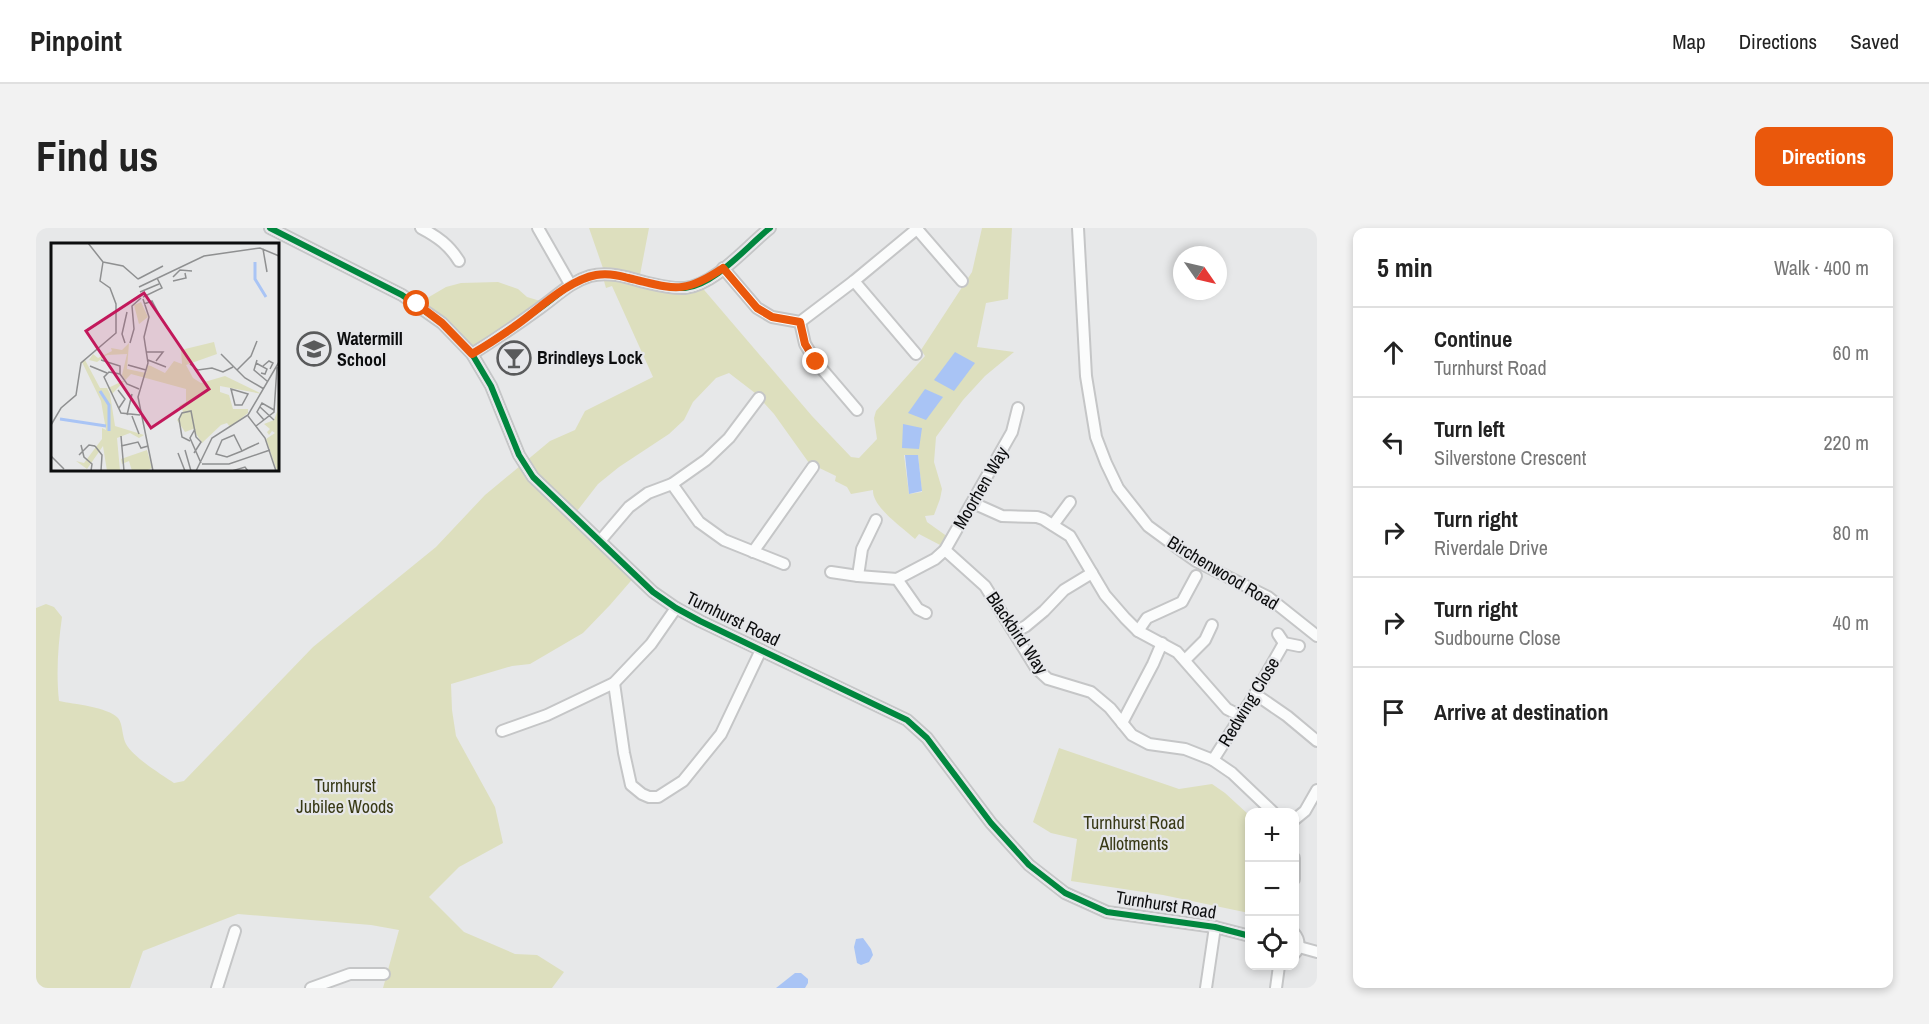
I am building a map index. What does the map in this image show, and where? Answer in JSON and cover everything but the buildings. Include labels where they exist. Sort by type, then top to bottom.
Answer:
[{"type":"street","name":"Turnhurst Road","points":[[270,228],[402,295],[442,323],[472,354],[491,386],[519,455],[533,477],[653,592],[676,608],[907,720],[927,738],[991,823],[1029,865],[1065,893],[1107,912],[1215,927],[1245,935]]},
{"type":"street","points":[[421,228],[441,239],[447,253],[459,261]]},
{"type":"street","points":[[538,228],[570,284]]},
{"type":"street","name":"Birchenwood Road","points":[[1078,228],[1086,376],[1096,437],[1118,488],[1148,526],[1196,561],[1268,597],[1317,636]]},
{"type":"street","points":[[723,268],[757,308],[772,317],[800,322],[918,229],[962,281]]},
{"type":"street","points":[[472,354],[513,328],[570,284],[588,277],[607,274],[661,286],[685,288],[702,283],[723,268],[763,230]]},
{"type":"street","points":[[854,281],[916,354]]},
{"type":"street","points":[[800,322],[805,344],[816,362],[857,410]]},
{"type":"street","points":[[600,541],[629,507],[648,493],[672,484],[706,460],[729,438],[759,398]]},
{"type":"street","name":"Moorhen Way","points":[[945,550],[1012,432],[1019,426],[1017,408]]},
{"type":"street","points":[[753,552],[813,467]]},
{"type":"street","points":[[672,484],[699,522],[724,540],[784,564]]},
{"type":"street","points":[[1053,525],[1071,500]]},
{"type":"street","points":[[972,503],[1002,516],[1037,517],[1070,536],[1105,595],[1138,631],[1177,652],[1227,709],[1241,716]]},
{"type":"street","points":[[858,576],[862,549],[876,520]]},
{"type":"street","points":[[831,572],[897,579],[935,559],[945,550]]},
{"type":"street","name":"Blackbird Way","points":[[945,550],[985,586],[1036,668],[1048,679],[1091,692],[1110,708],[1132,735],[1149,744],[1185,749],[1213,760],[1232,773],[1268,808]]},
{"type":"street","points":[[1015,632],[1044,611],[1064,590],[1092,573]]},
{"type":"street","points":[[1138,631],[1147,618],[1182,602],[1196,576]]},
{"type":"street","points":[[897,579],[919,613]]},
{"type":"street","points":[[502,732],[547,715],[614,683],[651,644],[676,608]]},
{"type":"street","points":[[1185,660],[1205,640],[1212,624]]},
{"type":"street","name":"Redwing Close","points":[[1213,760],[1255,694],[1281,639],[1299,646]]},
{"type":"street","points":[[1122,723],[1161,644]]},
{"type":"street","points":[[614,683],[631,785],[642,794],[658,797],[683,781],[721,734],[761,650]]},
{"type":"street","points":[[1255,694],[1317,741]]},
{"type":"street","points":[[1299,816],[1305,811],[1317,790]]},
{"type":"street","points":[[1206,988],[1215,927]]},
{"type":"street","points":[[217,988],[235,945],[235,931]]},
{"type":"street","points":[[1299,950],[1317,952]]},
{"type":"street","points":[[1276,988],[1278,970]]},
{"type":"street","points":[[310,988],[350,974],[384,974]]},
{"type":"green space","name":"Turnhurst Jubilee Woods","points":[[589,228],[649,228],[639,280],[661,286],[699,284],[812,416],[851,457],[859,458],[877,439],[874,418],[876,411],[925,356],[921,350],[972,272],[982,228],[1012,228],[1008,299],[986,303],[977,347],[1014,352],[985,376],[963,400],[936,437],[934,462],[942,489],[934,515],[925,516],[927,522],[948,537],[942,546],[919,534],[915,539],[882,510],[873,490],[851,494],[847,487],[835,481],[836,476],[809,463],[774,414],[755,393],[729,373],[716,378],[693,402],[684,420],[669,434],[619,467],[598,484],[574,515],[636,575],[583,633],[530,664],[512,666],[451,684],[456,736],[495,807],[503,843],[459,867],[429,897],[464,932],[515,954],[537,955],[564,972],[552,988],[383,988],[399,930],[371,925],[238,914],[143,951],[130,988],[36,988],[36,608],[46,604],[54,607],[62,617],[58,659],[59,701],[113,714],[120,721],[126,744],[135,754],[174,783],[184,781],[313,647],[436,547],[485,495],[550,441],[575,430],[585,411],[653,377],[612,286],[606,288],[602,274],[605,274]],"holes":[[[904,455],[918,455],[922,492],[909,494]]]},
{"type":"green space","points":[[498,282],[518,289],[527,297],[547,303],[472,354],[417,304],[446,287],[461,283]]},
{"type":"green space","name":"Turnhurst Road Allotments","points":[[1059,748],[1179,789],[1212,784],[1245,811],[1245,912],[1163,895],[1071,881],[1077,839],[1051,833],[1033,822]]},
{"type":"water","points":[[955,352],[975,363],[954,391],[934,380]]},
{"type":"water","points":[[925,389],[943,397],[926,420],[908,413]]},
{"type":"water","points":[[903,424],[922,428],[919,449],[902,448]]},
{"type":"water","points":[[905,455],[918,455],[922,491],[909,494]]},
{"type":"water","points":[[863,938],[873,955],[869,962],[861,965],[857,963],[854,947],[856,939]]},
{"type":"water","points":[[795,973],[801,973],[808,979],[805,988],[776,988]]},
{"type":"cycle path","points":[[270,228],[402,295],[442,323],[472,354],[491,386],[519,455],[533,477],[653,592],[700,621],[907,720],[927,738],[991,823],[1029,865],[1065,893],[1107,912],[1215,927],[1245,935]]},
{"type":"cycle path","points":[[472,354],[570,286],[590,276],[611,274],[669,287],[685,288],[708,280],[719,273],[770,228]]},
{"type":"place","name":"Watermill School","points":[[314,349]]},
{"type":"place","name":"Brindleys Lock","points":[[514,358]]},
{"type":"route","points":[[417,304],[442,323],[472,354],[513,328],[570,284],[588,277],[607,274],[661,286],[685,288],[702,283],[723,268],[757,308],[772,317],[800,322],[805,344],[816,362]]}]
